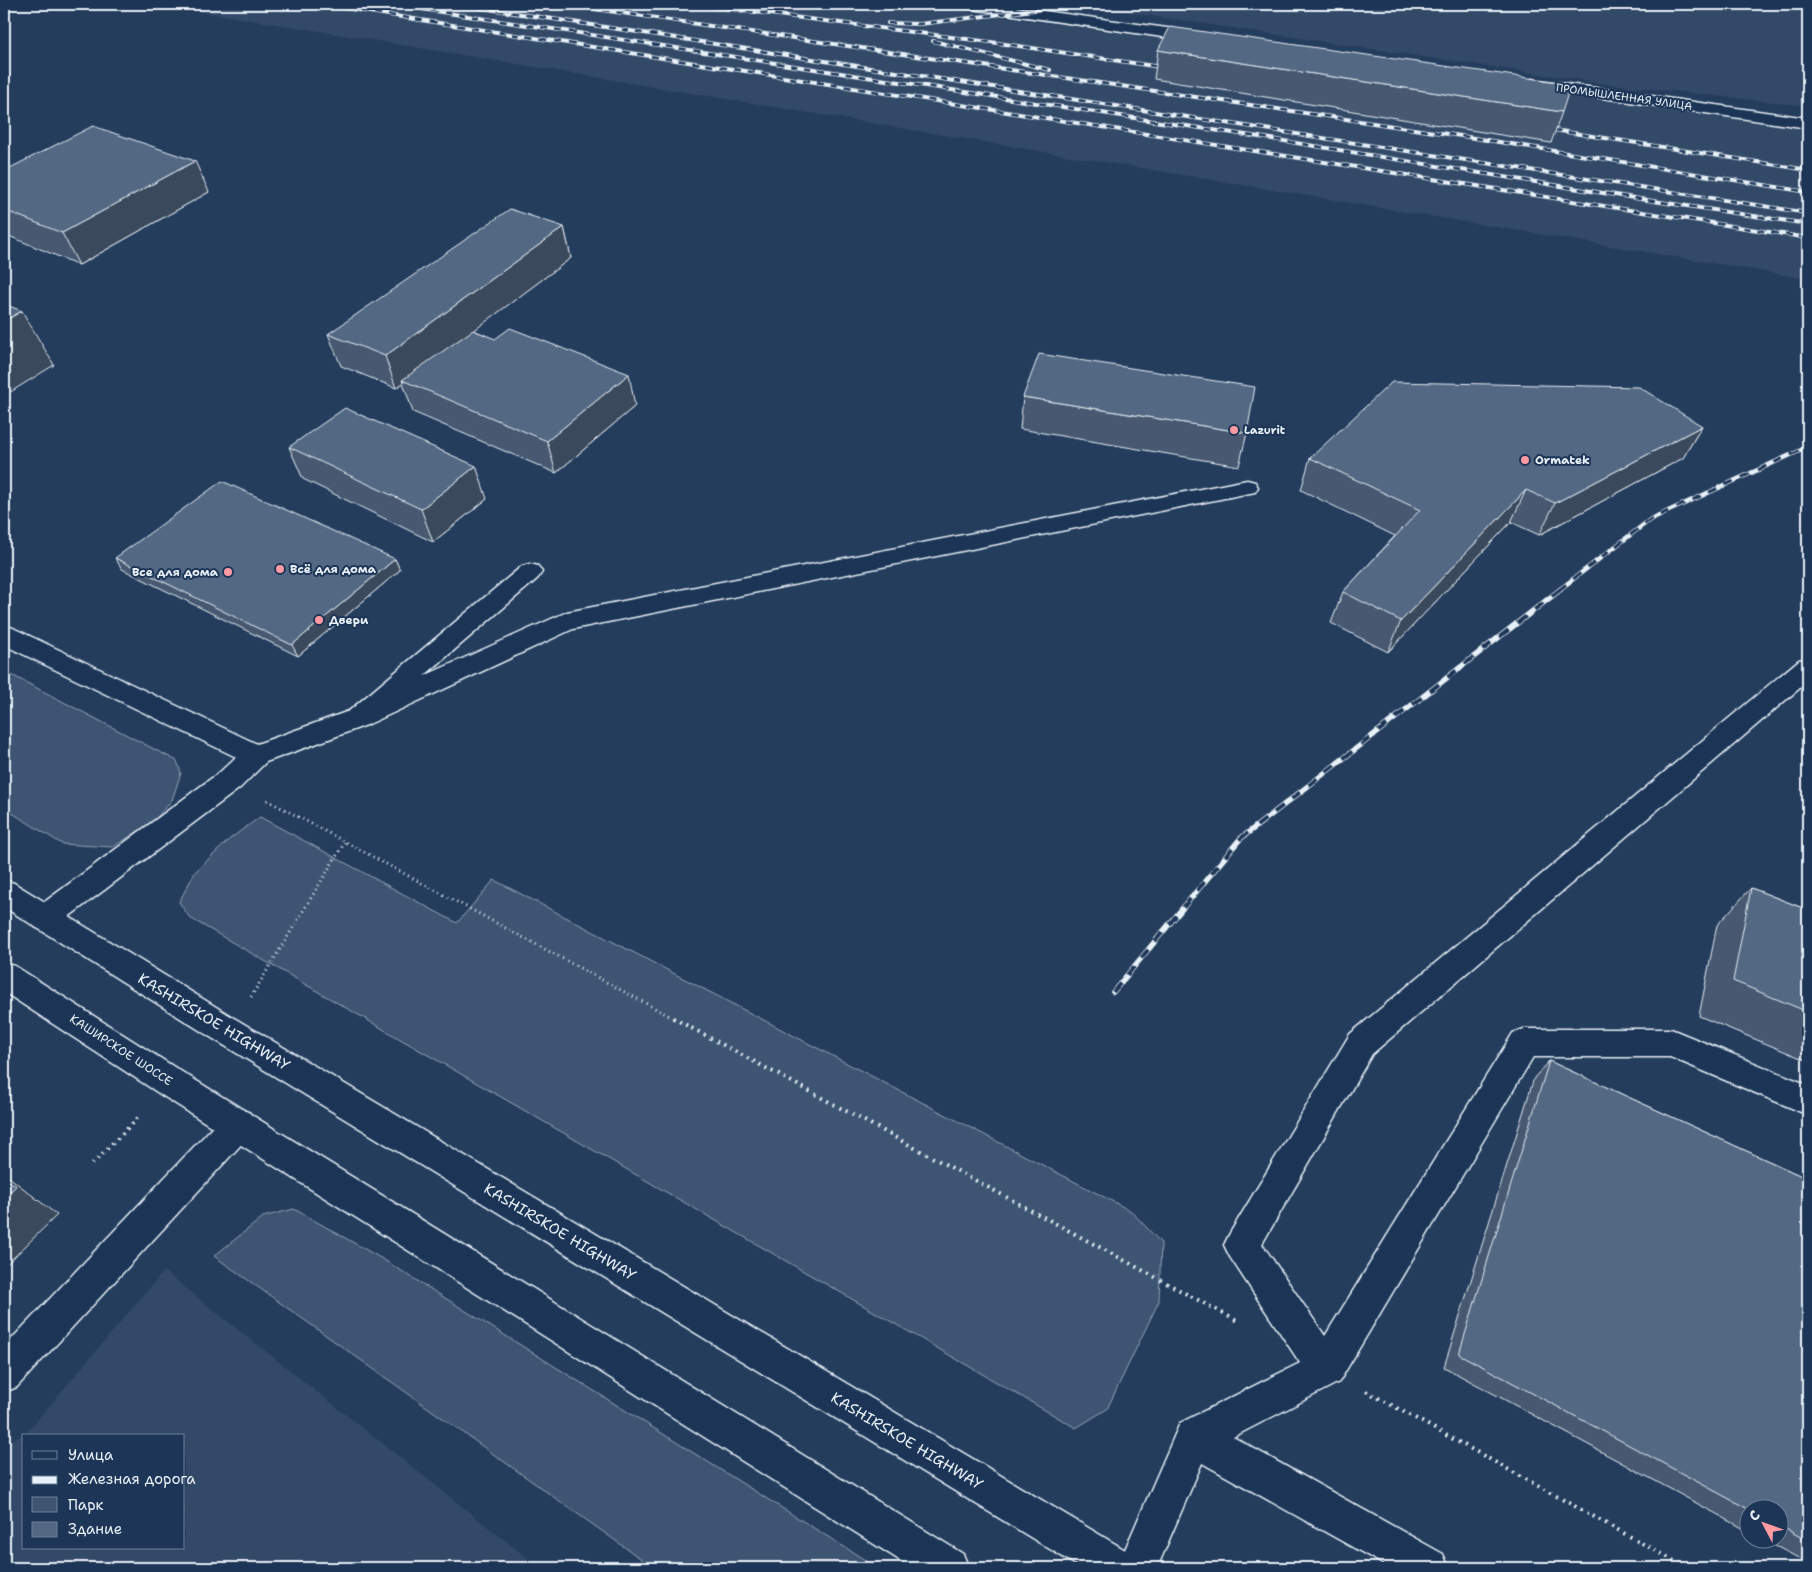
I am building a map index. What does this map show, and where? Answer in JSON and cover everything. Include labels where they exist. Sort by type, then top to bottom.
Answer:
[{"type":"main road","points":[[965,4],[1216,40]]},
{"type":"main road","name":"ПРОМЫШЛЕННАЯ УЛИЦА","points":[[1512,81],[1808,123]]},
{"type":"main road","points":[[45,918],[230,780],[256,755],[358,718],[567,621],[1247,487]]},
{"type":"main road","points":[[358,718],[530,572]]},
{"type":"main road","points":[[4,634],[256,755]]},
{"type":"main road","points":[[1326,1369],[1242,1245],[1361,1044],[1808,667]]},
{"type":"main road","name":"KASHIRSKOE HIGHWAY","points":[[4,892],[223,1028],[1118,1568]]},
{"type":"main road","name":"КАШИРСКОЕ ШОССЕ","points":[[4,976],[238,1124]]},
{"type":"main road","points":[[1137,1568],[1194,1437],[1326,1369],[1524,1043],[1671,1043],[1808,1100]]},
{"type":"main road","points":[[4,1374],[238,1124],[949,1568]]},
{"type":"main road","points":[[1194,1437],[1429,1568]]},
{"type":"path","points":[[230,780],[1240,1323]]},
{"type":"path","points":[[1326,1369],[1687,1568]]},
{"type":"shaded area","points":[[156,4],[911,4],[1808,129],[1808,279]]},
{"type":"shaded area","points":[[1072,4],[1808,4],[1808,106],[1592,82]]},
{"type":"shaded area","points":[[164,1271],[540,1568],[4,1568],[4,1445],[22,1435],[22,1550],[185,1550],[185,1434],[23,1434]]},
{"type":"green space","points":[[4,671],[177,761],[181,773],[172,800],[154,821],[113,847],[62,844],[4,808]]},
{"type":"green space","points":[[260,817],[457,923],[494,880],[1131,1211],[1161,1243],[1159,1301],[1107,1409],[1076,1428],[190,918],[179,902],[195,872],[231,838]]},
{"type":"green space","points":[[294,1209],[384,1260],[878,1568],[654,1568],[214,1256],[263,1217]]},
{"type":"building","points":[[1170,27],[1571,84],[1562,112],[1158,50]]},
{"type":"building","points":[[93,126],[195,161],[62,233],[4,210],[4,171]]},
{"type":"building","points":[[510,209],[564,227],[385,356],[328,334]]},
{"type":"building","points":[[4,304],[22,311],[4,321]]},
{"type":"building","points":[[510,328],[629,374],[547,441],[402,380],[473,330],[495,339]]},
{"type":"building","points":[[1039,354],[1255,387],[1247,433],[1023,397]]},
{"type":"building","points":[[1392,382],[1639,387],[1702,426],[1555,503],[1526,490],[1401,621],[1343,592],[1420,510],[1310,458]]},
{"type":"building","points":[[345,408],[476,466],[421,509],[289,447]]},
{"type":"building","points":[[222,481],[395,559],[292,645],[115,558]]},
{"type":"building","points":[[1751,888],[1808,910],[1808,1012],[1733,981]]},
{"type":"building","points":[[1549,1061],[1808,1179],[1808,1541],[1790,1531],[1790,1500],[1740,1500],[1740,1505],[1459,1354]]},
{"type":"building","points":[[4,1177],[16,1186],[4,1198]]},
{"type":"railway","points":[[319,4],[1808,238]]},
{"type":"railway","points":[[389,4],[1259,137],[1640,199],[1808,224]]},
{"type":"railway","points":[[456,4],[1808,213]]},
{"type":"railway","points":[[561,4],[1468,137],[1808,192]]},
{"type":"railway","points":[[691,4],[998,43],[1160,67]]},
{"type":"railway","points":[[888,23],[920,24],[1082,4]]},
{"type":"railway","points":[[933,41],[1050,70]]},
{"type":"railway","points":[[1554,130],[1808,170]]},
{"type":"railway","points":[[1559,590],[1651,519],[1808,447]]},
{"type":"railway","points":[[1113,992],[1240,839],[1561,589]]},
{"type":"place","name":"Lazurit","points":[[1234,430]]},
{"type":"place","name":"Ormatek","points":[[1525,460]]},
{"type":"place","name":"Всё для дома","points":[[280,569]]},
{"type":"place","name":"Все для дома","points":[[228,572]]},
{"type":"place","name":"Двери","points":[[319,620]]}]
